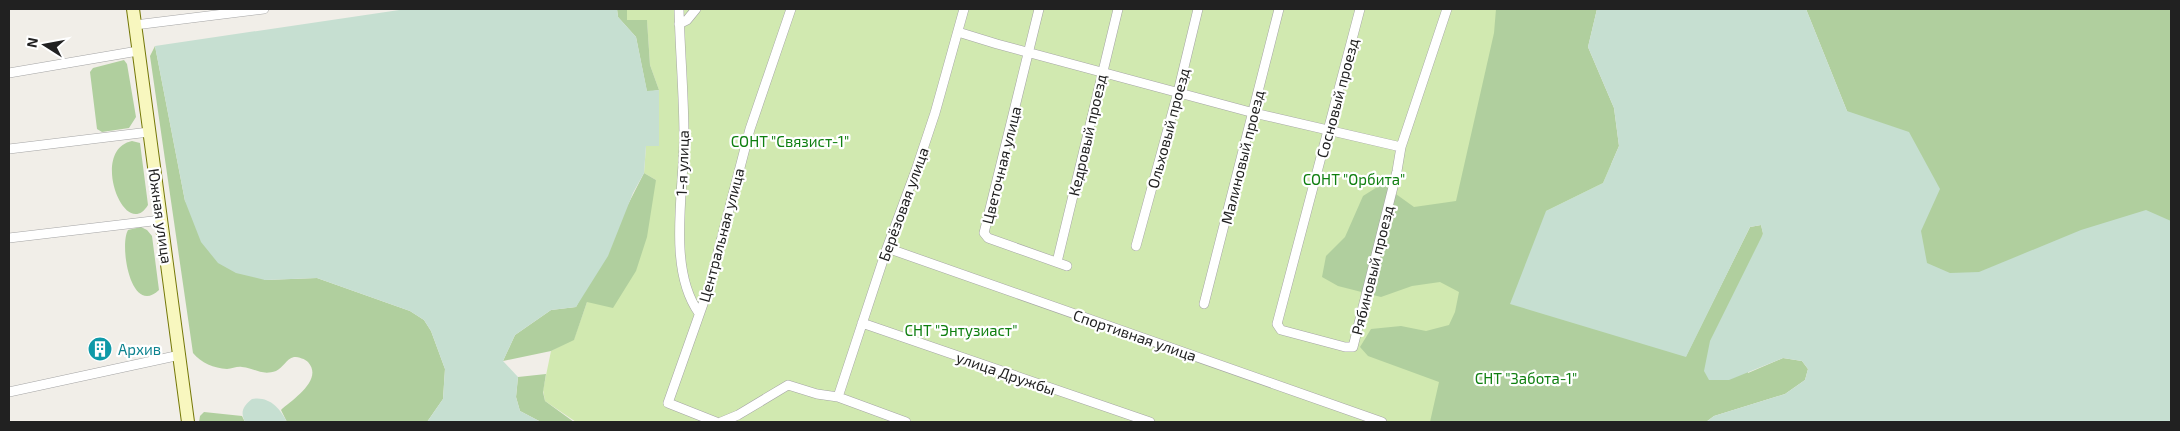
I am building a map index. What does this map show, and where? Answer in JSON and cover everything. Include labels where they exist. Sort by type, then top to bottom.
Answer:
[{"type":"main road","name":"Южная улица","points":[[133,9],[188,422]]},
{"type":"street","points":[[135,25],[207,12],[264,9]]},
{"type":"street","name":"1-я улица","points":[[679,9],[684,138],[680,255],[690,298],[699,313]]},
{"type":"street","points":[[680,24],[687,20],[696,9]]},
{"type":"street","name":"Центральная улица","points":[[716,422],[668,402],[716,262],[750,129],[791,9]]},
{"type":"street","name":"Берёзовая улица","points":[[838,397],[887,248],[920,161],[964,9]]},
{"type":"street","name":"Цветочная улица","points":[[1039,9],[984,233],[988,238],[1067,266]]},
{"type":"street","name":"Кедровый проезд","points":[[1058,262],[1118,9]]},
{"type":"street","name":"Ольховый проезд","points":[[1136,246],[1178,92],[1198,9]]},
{"type":"street","name":"Малиновый проезд","points":[[1204,304],[1279,9]]},
{"type":"street","name":"Сосновый проезд","points":[[1311,337],[1281,330],[1277,324],[1360,9]]},
{"type":"street","name":"Рябиновый проезд","points":[[1311,337],[1344,347],[1353,347],[1397,171],[1401,147],[1447,9]]},
{"type":"street","points":[[958,32],[1029,53],[1254,113],[1401,147]]},
{"type":"street","points":[[9,73],[138,51]]},
{"type":"street","points":[[9,149],[149,132]]},
{"type":"street","points":[[9,238],[161,220]]},
{"type":"street","name":"Спортивная улица","points":[[887,248],[1237,370],[1283,389],[1382,422]]},
{"type":"street","name":"улица Дружбы","points":[[862,323],[1150,422]]},
{"type":"street","points":[[9,392],[180,354]]},
{"type":"street","points":[[721,422],[738,415],[788,385],[817,394],[838,397],[906,422]]},
{"type":"green space","points":[[406,9],[617,9],[618,17],[636,37],[647,91],[659,90],[659,146],[646,146],[644,173],[633,193],[608,256],[576,307],[551,310],[515,335],[503,361],[518,377],[516,397],[520,411],[541,422],[427,422],[443,399],[445,369],[431,331],[424,320],[410,311],[317,278],[265,280],[236,273],[218,263],[201,242],[185,201],[155,46]]},
{"type":"green space","points":[[617,9],[627,9],[627,20],[647,20],[650,65],[659,90],[647,92],[636,37],[618,17]]},
{"type":"green space","points":[[627,9],[1578,9],[1666,422],[576,422],[545,401],[543,390],[551,351],[574,339],[587,302],[656,180],[644,173],[646,146],[659,146],[659,90],[650,65],[647,21],[626,20]]},
{"type":"green space","name":"СНТ \"Забота-1\"","points":[[1496,9],[1597,9],[1588,47],[1614,108],[1619,146],[1603,183],[1546,211],[1686,356],[1750,227],[1761,225],[1763,233],[1748,373],[1783,358],[1802,361],[1808,369],[1805,380],[1785,394],[1714,416],[1706,422],[1430,422],[1439,382],[1368,356],[1360,347],[1371,329],[1401,326],[1426,331],[1449,325],[1455,312],[1459,292],[1440,282],[1412,286],[1381,297],[1338,286],[1322,277],[1326,256],[1345,237],[1363,196],[1382,184],[1414,207],[1456,201],[1494,33]]},
{"type":"green space","points":[[1597,9],[1806,9],[1847,111],[1909,132],[1940,189],[1921,231],[1927,263],[1950,273],[1979,272],[2081,230],[2146,210],[2171,221],[2171,421],[1706,422],[1714,416],[1785,394],[1805,380],[1808,369],[1802,361],[1783,358],[1729,380],[1709,380],[1704,371],[1710,341],[1763,234],[1761,225],[1750,227],[1686,357],[1510,304],[1546,211],[1603,183],[1619,146],[1614,108],[1588,47]]},
{"type":"green space","points":[[1806,9],[2171,9],[2171,421],[1972,422]]},
{"type":"green space","points":[[155,46],[185,201],[265,280],[317,278],[410,311],[424,320],[431,331],[445,369],[443,399],[427,422],[287,422],[281,410],[305,389],[309,382],[312,376],[312,369],[307,361],[294,357],[276,371],[266,373],[240,367],[227,369],[217,367],[204,362],[193,353],[150,56]]},
{"type":"green space","points":[[124,60],[127,64],[136,117],[129,128],[102,132],[97,129],[90,72],[93,68]]},
{"type":"green space","points":[[132,141],[140,143],[148,205],[139,214],[130,212],[121,204],[115,191],[112,175],[113,160],[119,148]]},
{"type":"green space","points":[[644,173],[656,180],[647,237],[636,271],[613,308],[587,302],[574,340],[551,351],[503,361],[515,335],[551,310],[576,307]]},
{"type":"green space","points":[[141,227],[152,236],[159,290],[149,296],[141,294],[135,287],[126,263],[125,250],[128,230]]},
{"type":"green space","points":[[546,374],[543,392],[545,401],[574,422],[541,422],[520,411],[516,397],[518,377]]},
{"type":"green space","points":[[252,399],[269,401],[281,412],[287,422],[245,422],[243,409]]},
{"type":"green space","points":[[204,412],[242,416],[245,422],[199,422],[200,416]]},
{"type":"place","name":"Архив","points":[[100,349]]},
{"type":"park label","name":"СОНТ \"Связист-1\"","points":[[790,141]]},
{"type":"park label","name":"СОНТ \"Орбита\"","points":[[1354,179]]},
{"type":"park label","name":"СНТ \"Энтузиаст\"","points":[[961,330]]}]
